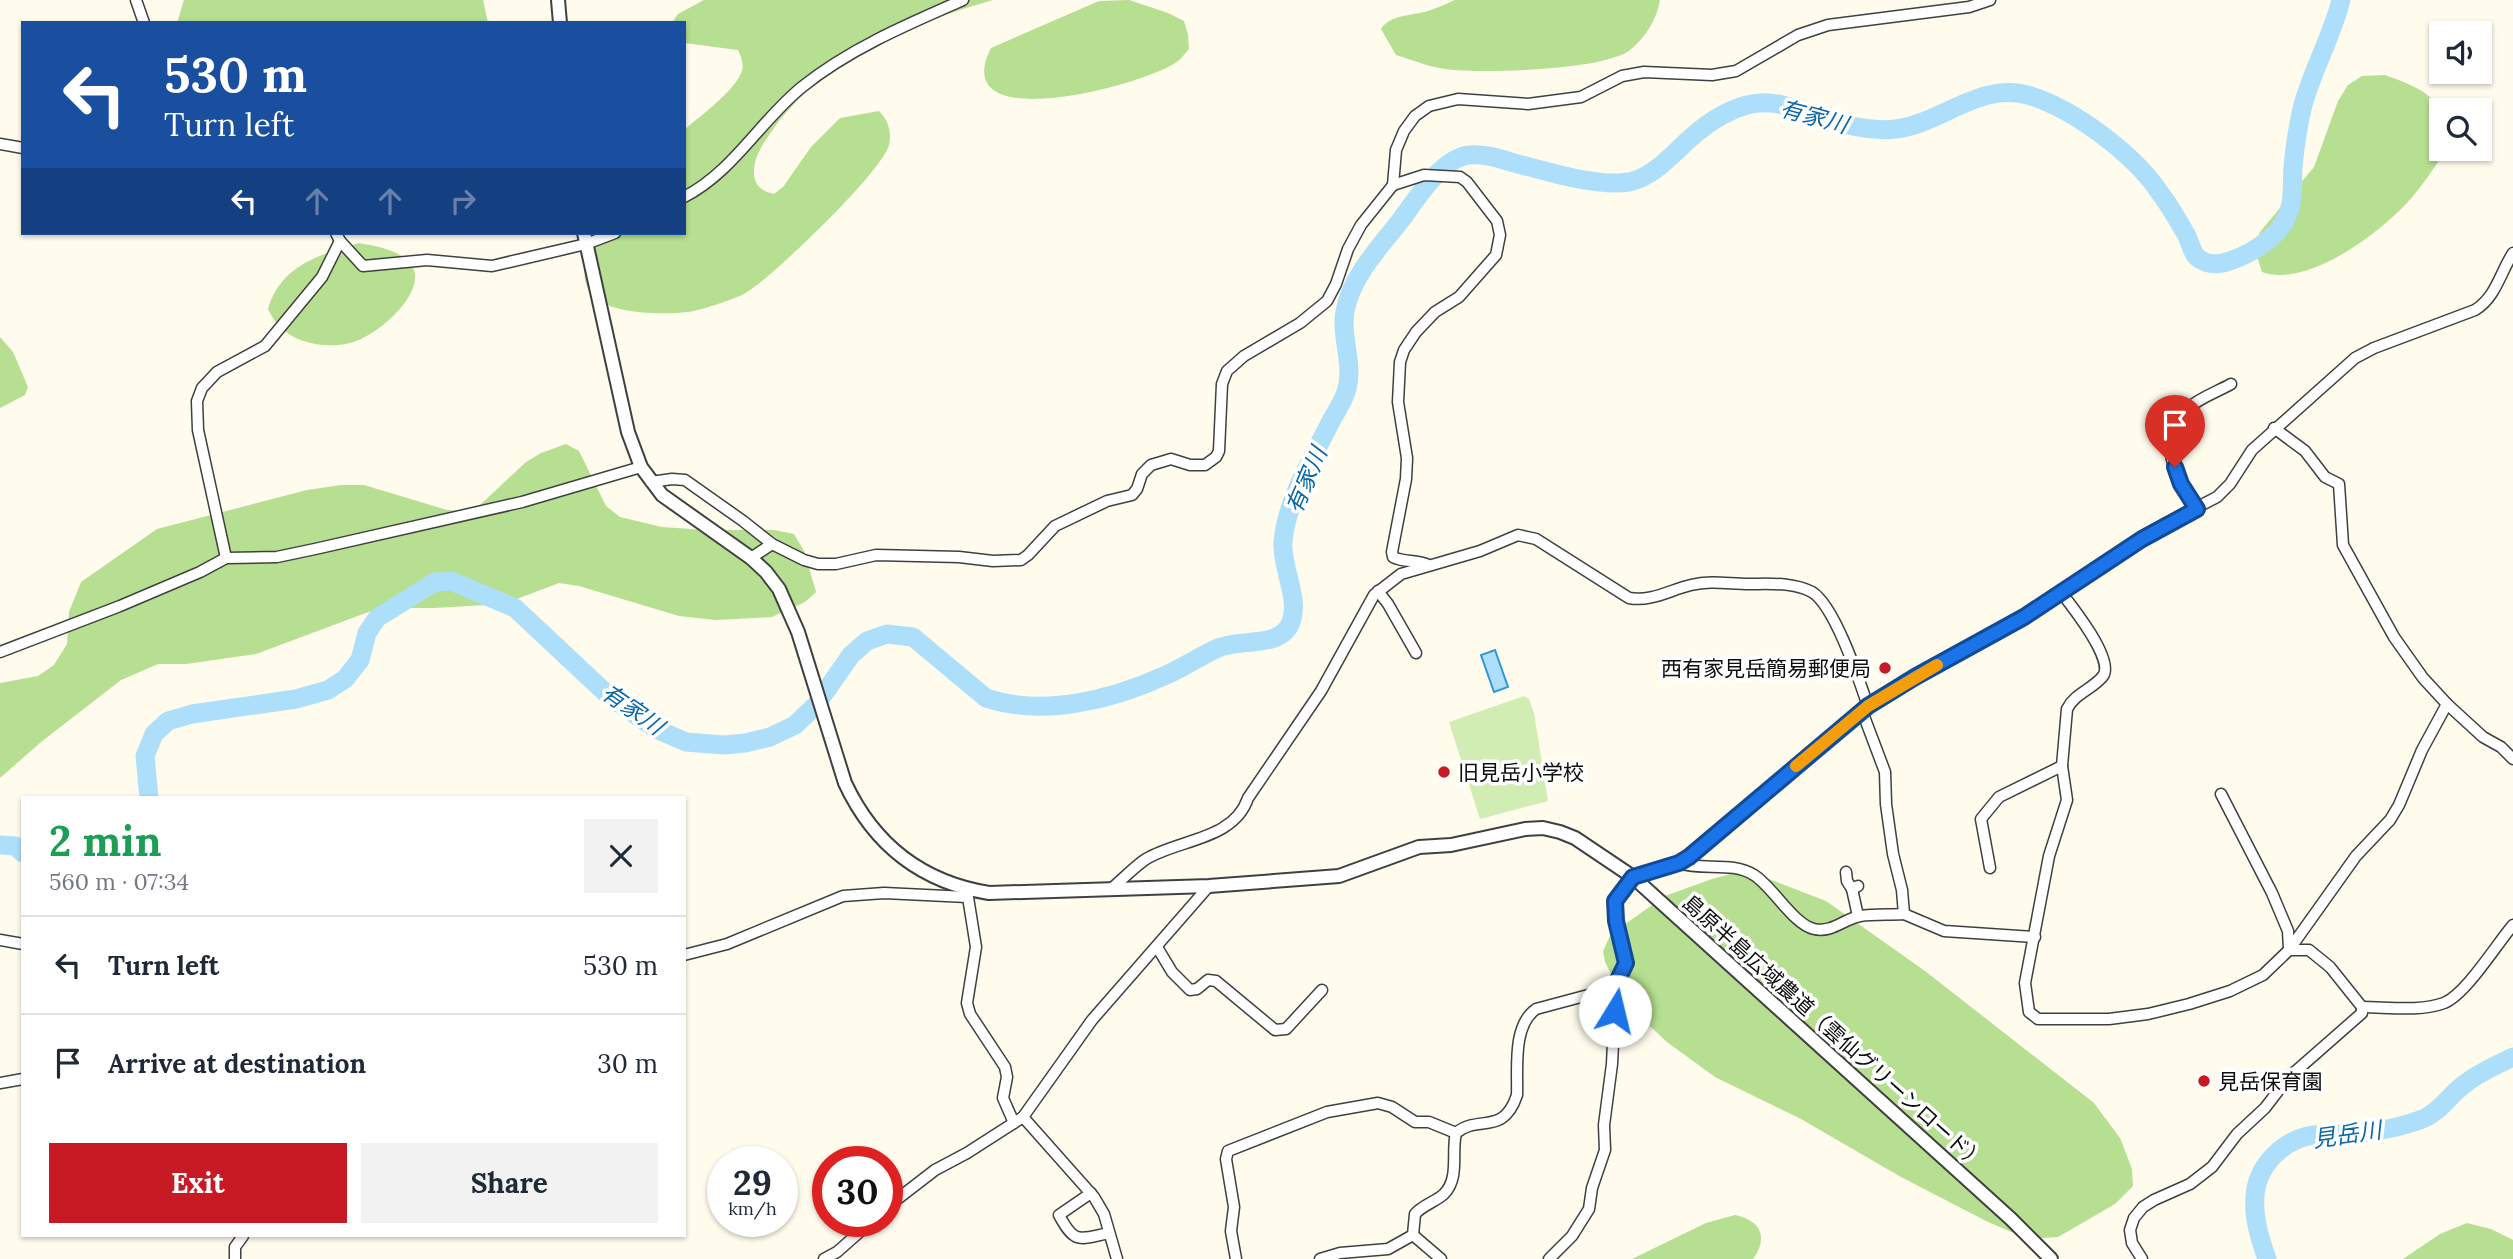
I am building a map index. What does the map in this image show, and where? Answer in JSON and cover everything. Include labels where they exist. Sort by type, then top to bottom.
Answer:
[{"type":"street","points":[[136,0],[143,21]]},
{"type":"street","points":[[558,0],[560,21]]},
{"type":"street","points":[[686,196],[711,181],[776,110],[802,87],[835,64],[920,19],[963,0]]},
{"type":"street","points":[[652,482],[685,480],[772,544],[818,564],[836,564],[876,555],[1021,560],[1055,526],[1107,501],[1132,495],[1142,474],[1151,465],[1171,459],[1196,466],[1211,462],[1219,451],[1222,384],[1227,372],[1244,356],[1314,313],[1327,300],[1361,225],[1393,185],[1396,150],[1405,131],[1415,116],[1429,106],[1458,99],[1528,104],[1581,97],[1622,76],[1644,72],[1712,75],[1736,71],[1798,35],[1828,25],[1969,6],[1990,0]]},
{"type":"street","points":[[0,145],[21,148]]},
{"type":"street","points":[[1393,185],[1434,174],[1460,177],[1497,221],[1500,244],[1496,255],[1459,297],[1435,312],[1416,332],[1404,350],[1400,362],[1398,402],[1408,458],[1392,552],[1397,559],[1421,561],[1428,565]]},
{"type":"street","points":[[226,558],[198,430],[197,401],[202,388],[217,372],[265,346],[322,277],[338,237],[363,266],[427,260],[492,266],[603,235]]},
{"type":"street","name":"島原半島広域農道（雲仙グリーンロード）","points":[[585,238],[628,432],[641,467],[675,506],[751,558],[779,589],[798,632],[845,783],[855,805],[886,845],[920,870],[967,893],[1209,886],[1339,876],[1419,847],[1451,845],[1525,829],[1543,828],[1560,832],[1575,838],[1633,877],[2011,1219],[2051,1259]]},
{"type":"street","points":[[1549,1259],[1572,1236],[1589,1209],[1592,1188],[1605,1150],[1604,1125],[1612,1065],[1616,984],[1626,963],[1616,921],[1615,901],[1633,877],[1679,863],[1689,857],[1865,709],[1915,677],[2024,617],[2165,524],[2217,497],[2230,484],[2252,450],[2274,428],[2364,352],[2475,310],[2484,304],[2493,295],[2504,266],[2513,253]]},
{"type":"street","points":[[2197,509],[2177,473],[2169,450],[2170,434],[2186,410],[2231,384]]},
{"type":"street","points":[[2274,428],[2305,451],[2325,477],[2339,484],[2343,545],[2395,637],[2423,678],[2483,737],[2501,747],[2513,759]]},
{"type":"street","points":[[0,652],[120,607],[226,558],[277,557],[522,502],[641,467]]},
{"type":"street","points":[[1112,888],[1145,860],[1219,830],[1241,815],[1248,799],[1321,691],[1378,591],[1401,574],[1480,551],[1518,535],[1527,535],[1629,598],[1646,599],[1690,585],[1715,581],[1789,584],[1819,597],[1852,661],[1885,772],[1886,804],[1904,914]]},
{"type":"street","points":[[751,558],[772,544]]},
{"type":"street","points":[[1378,591],[1416,653]]},
{"type":"street","points":[[2060,591],[2088,629],[2106,669],[2102,677],[2071,702],[2067,709],[2062,766],[2067,800],[2049,856],[2025,983],[2029,1012],[2038,1019],[2109,1019],[2148,1014],[2230,991],[2263,975],[2289,950],[2356,856],[2390,820],[2399,806],[2421,750],[2447,704]]},
{"type":"street","points":[[1990,868],[1981,819],[1999,797],[2062,766]]},
{"type":"street","points":[[2221,794],[2272,893],[2288,931],[2289,950]]},
{"type":"street","points":[[1679,863],[1698,867],[1732,868],[1752,873],[1770,888],[1802,923],[1811,928],[1822,930],[1838,927],[1858,916],[1904,914],[1944,931],[2035,937]]},
{"type":"street","points":[[1846,872],[1847,881],[1855,887],[1858,916]]},
{"type":"street","points":[[903,1195],[935,1170],[1018,1120],[1092,1020],[1209,886]]},
{"type":"street","points":[[686,954],[727,944],[843,896],[967,893],[976,947],[967,1003],[977,1026],[1005,1067],[1007,1077],[1003,1098],[1018,1120],[1091,1193],[1104,1214],[1117,1259]]},
{"type":"street","points":[[2362,1007],[2429,1006],[2451,1000],[2462,990],[2513,925]]},
{"type":"street","points":[[0,940],[21,944]]},
{"type":"street","points":[[1157,947],[1172,972],[1190,990],[1197,989],[1208,980],[1216,981],[1275,1030],[1286,1029],[1322,990]]},
{"type":"street","points":[[2142,1259],[2132,1243],[2130,1230],[2134,1218],[2143,1207],[2190,1184],[2213,1167],[2237,1134],[2265,1108],[2288,1078],[2362,1013],[2362,1007],[2330,967],[2309,950],[2289,950]]},
{"type":"street","points":[[1413,1235],[1415,1214],[1450,1186],[1454,1174],[1456,1133],[1469,1125],[1489,1124],[1499,1120],[1514,1102],[1517,1095],[1520,1031],[1528,1014],[1536,1009],[1607,990],[1616,984]]},
{"type":"street","points":[[0,1083],[21,1079]]},
{"type":"street","points":[[1236,1259],[1231,1231],[1234,1207],[1226,1159],[1228,1151],[1327,1112],[1378,1104],[1392,1107],[1415,1122],[1429,1122],[1456,1133]]},
{"type":"street","points":[[1091,1193],[1059,1215],[1069,1234],[1079,1238],[1109,1233]]},
{"type":"street","points":[[1320,1259],[1340,1253],[1388,1249],[1413,1235]]},
{"type":"street","points":[[1413,1235],[1441,1259]]},
{"type":"street","points":[[235,1259],[236,1247],[242,1237]]},
{"type":"street","points":[[824,1259],[854,1237]]},
{"type":"green space","points":[[184,0],[483,0],[488,21],[178,21]]},
{"type":"green space","points":[[704,0],[993,0],[932,20],[871,47],[816,83],[772,131],[758,154],[754,174],[761,189],[774,194],[783,187],[811,147],[840,118],[879,111],[885,118],[890,135],[889,145],[882,159],[824,224],[777,268],[744,294],[688,312],[649,313],[618,308],[595,298],[588,289],[584,275],[591,246],[595,235],[686,235],[686,128],[725,95],[742,71],[738,50],[686,43],[686,21],[673,21],[678,14]]},
{"type":"green space","points":[[1129,0],[1184,21],[1189,49],[1178,61],[1129,82],[1056,98],[1022,98],[996,92],[985,76],[991,48],[1099,1]]},
{"type":"green space","points":[[1455,0],[1660,0],[1653,21],[1630,50],[1617,57],[1597,62],[1545,69],[1470,71],[1440,68],[1396,55],[1381,29],[1385,24],[1396,18],[1428,11]]},
{"type":"green space","points":[[2385,75],[2416,88],[2431,98],[2429,161],[2439,161],[2406,204],[2354,247],[2316,267],[2297,273],[2279,275],[2262,272],[2254,247],[2260,232],[2314,167],[2338,101],[2348,85],[2362,76]]},
{"type":"green space","points":[[359,243],[395,252],[412,266],[415,276],[413,288],[398,311],[376,330],[347,344],[306,342],[280,327],[268,309],[282,282],[292,272],[316,257]]},
{"type":"green space","points":[[0,337],[13,352],[28,387],[25,395],[0,408]]},
{"type":"green space","points":[[566,444],[579,451],[606,506],[620,517],[662,527],[774,530],[794,534],[804,551],[816,592],[805,602],[772,617],[716,620],[679,616],[579,586],[559,583],[503,604],[379,608],[256,654],[186,664],[158,664],[121,680],[41,742],[0,778],[0,683],[38,676],[54,665],[67,644],[69,612],[81,582],[157,529],[307,490],[341,485],[364,485],[447,510],[460,511],[480,505],[526,462]]},
{"type":"green space","points":[[1524,696],[1529,699],[1534,713],[1548,801],[1480,819],[1449,722]]},
{"type":"green space","points":[[1734,873],[1761,876],[1826,901],[1925,971],[2094,1103],[2120,1138],[2132,1169],[2133,1186],[2115,1204],[2058,1237],[2028,1239],[1988,1222],[1901,1177],[1801,1119],[1715,1077],[1667,1042],[1626,1004],[1605,962],[1603,951],[1611,934],[1665,896]]},
{"type":"green space","points":[[1735,1215],[1751,1221],[1759,1231],[1760,1244],[1753,1259],[1632,1259],[1706,1223]]},
{"type":"green space","points":[[2467,1223],[2491,1229],[2513,1240],[2513,1259],[2403,1259],[2440,1234]]},
{"type":"water","points":[[1495,650],[1508,687],[1494,692],[1481,655]]},
{"type":"waterway","name":"有家川","points":[[149,796],[145,756],[154,734],[168,721],[192,714],[296,699],[328,690],[345,679],[360,660],[367,633],[377,618],[435,582],[451,581],[515,608],[610,697],[656,729],[686,742],[724,745],[770,737],[795,725],[816,705],[851,655],[867,641],[887,634],[913,637],[986,698],[1030,706],[1053,706],[1099,699],[1143,685],[1218,648],[1279,636],[1291,622],[1293,612],[1292,593],[1283,552],[1285,526],[1295,494],[1346,392],[1349,372],[1344,321],[1348,299],[1366,265],[1419,195],[1438,173],[1458,158],[1481,155],[1588,181],[1629,182],[1656,169],[1712,121],[1747,105],[1777,104],[1851,126],[1887,130],[1913,125],[1979,98],[2013,93],[2031,96],[2066,112],[2120,149],[2149,178],[2164,198],[2195,255],[2208,263],[2223,263],[2260,246],[2276,232],[2287,216],[2292,198],[2293,166],[2303,105],[2341,0]]},
{"type":"waterway","name":"有家川","points":[[0,845],[15,846],[21,851]]},
{"type":"waterway","name":"見岳川","points":[[2267,1259],[2256,1220],[2255,1196],[2261,1174],[2274,1155],[2303,1137],[2373,1131],[2425,1118],[2471,1079],[2513,1057]]},
{"type":"slow traffic","points":[[1796,766],[1868,706],[1937,665]]},
{"type":"place","name":"西有家見岳簡易郵便局","points":[[1885,668]]},
{"type":"place","name":"旧見岳小学校","points":[[1444,772]]},
{"type":"place","name":"見岳保育園","points":[[2204,1081]]},
{"type":"route","points":[[1615,1011],[1616,984],[1626,963],[1614,911],[1615,901],[1633,877],[1679,863],[1689,857],[1868,706],[2024,617],[2165,524],[2197,509],[2181,484],[2175,467]]}]
